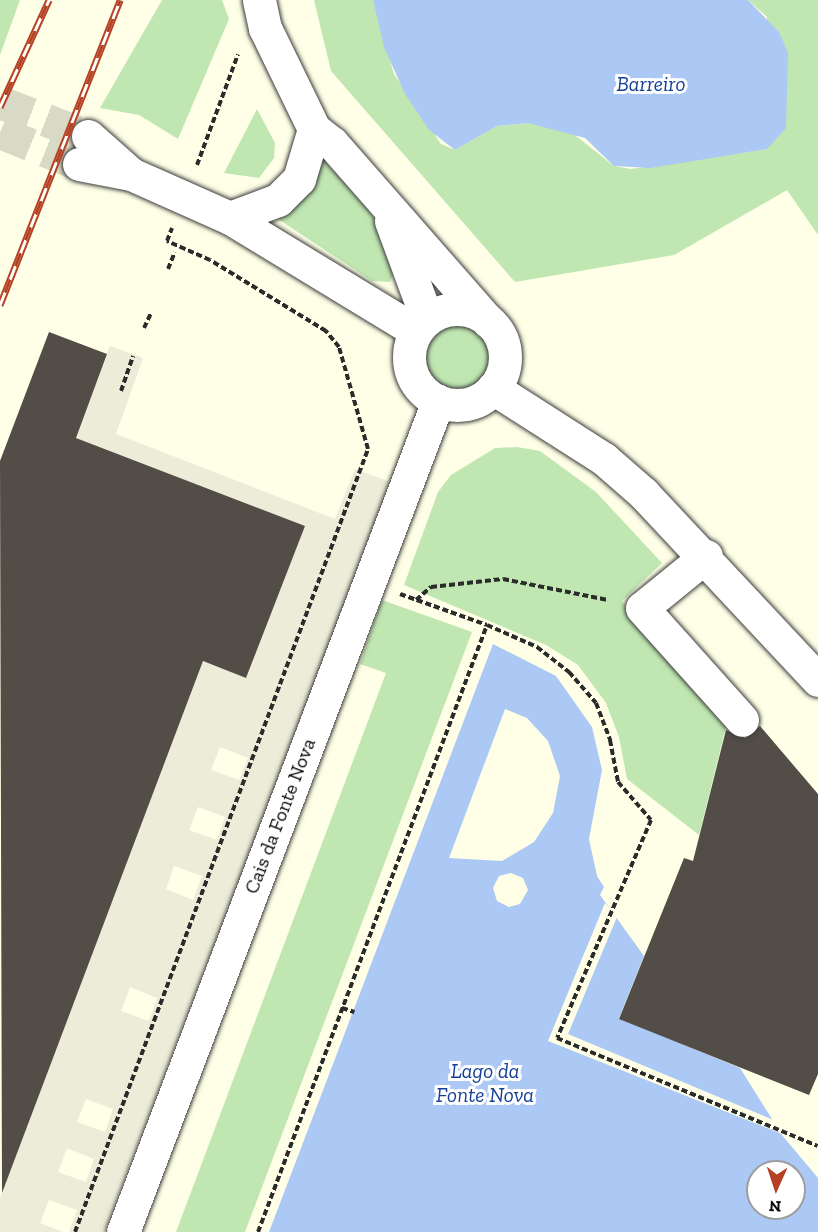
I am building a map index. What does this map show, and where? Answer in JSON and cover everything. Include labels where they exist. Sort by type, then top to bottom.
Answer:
[{"type":"street","points":[[259,0],[265,28],[314,129],[332,143],[386,208],[498,332],[505,361],[493,388],[467,404],[438,401],[417,384],[411,371],[410,344],[421,325],[464,309],[488,321]]},
{"type":"street","points":[[230,218],[278,200],[299,179],[314,129]]},
{"type":"street","points":[[84,150],[131,174],[230,218],[421,325]]},
{"type":"street","points":[[386,208],[421,325]]},
{"type":"street","points":[[493,388],[604,459],[706,556],[818,680]]},
{"type":"street","name":"Cais da Fonte Nova","points":[[123,1232],[438,401]]},
{"type":"street","points":[[706,556],[642,608],[742,720]]},
{"type":"path","points":[[75,1232],[368,449],[339,347],[326,332],[210,260],[167,241],[240,49]]},
{"type":"path","points":[[168,269],[175,252]]},
{"type":"path","points":[[144,328],[151,313]]},
{"type":"path","points":[[121,391],[133,356]]},
{"type":"path","points":[[416,600],[431,587],[503,579],[642,608]]},
{"type":"path","points":[[392,591],[487,625],[537,647],[569,672],[596,703],[610,740],[618,782],[651,820],[557,1038],[818,1146]]},
{"type":"path","points":[[258,1232],[487,625]]},
{"type":"path","points":[[342,1008],[354,1012]]},
{"type":"green space","points":[[0,0],[20,0],[0,55]]},
{"type":"green space","points":[[162,0],[222,0],[229,19],[178,139],[139,115],[100,108]]},
{"type":"green space","points":[[314,0],[373,0],[394,74],[441,144],[455,150],[497,126],[528,123],[571,132],[614,166],[631,169],[767,149],[767,17],[748,0],[818,0],[818,235],[787,190],[674,255],[515,282],[331,71]]},
{"type":"green space","points":[[257,109],[275,143],[274,158],[259,178],[224,173]]},
{"type":"green space","points":[[320,156],[367,207],[387,243],[395,270],[390,282],[372,281],[272,215]]},
{"type":"green space","points":[[457,325],[469,327],[480,334],[487,345],[489,357],[487,369],[480,380],[469,387],[457,389],[445,387],[434,380],[427,369],[425,357],[427,345],[434,334],[445,327]]},
{"type":"green space","points":[[517,447],[540,451],[596,492],[662,563],[622,601],[728,719],[699,835],[627,779],[619,737],[606,703],[578,665],[546,645],[404,585],[438,492],[451,475],[495,448]]},
{"type":"green space","points":[[382,600],[472,632],[245,1232],[176,1232],[386,673],[360,664]]},
{"type":"shaded area","points":[[110,346],[143,358],[116,434],[335,519],[355,469],[391,482],[104,1232],[69,1232],[77,1210],[49,1200],[40,1223],[63,1232],[0,1232],[0,1198],[203,661],[246,678],[305,526],[76,438]],"holes":[[[220,747],[248,758],[239,780],[211,770]],[[198,807],[225,817],[217,840],[189,830]],[[174,866],[202,876],[193,900],[166,889]],[[130,987],[157,998],[149,1021],[121,1011]],[[86,1099],[113,1109],[105,1132],[77,1122]],[[67,1148],[94,1159],[86,1182],[58,1172]]]},
{"type":"water","name":"Barreiro","points":[[373,0],[748,0],[779,32],[788,53],[786,128],[767,149],[650,168],[614,166],[585,138],[528,123],[497,126],[455,150],[429,130],[405,94],[384,47]]},
{"type":"water","name":"Lago da Fonte Nova","points":[[493,644],[556,676],[592,727],[602,770],[589,839],[597,876],[604,887],[600,895],[644,956],[619,1018],[740,1068],[782,1135],[803,1160],[746,1160],[746,1220],[806,1220],[806,1164],[818,1178],[818,1232],[269,1232]],"holes":[[[505,709],[527,718],[548,741],[560,776],[553,813],[534,842],[502,861],[449,858]],[[511,873],[523,878],[528,890],[520,904],[509,907],[497,901],[493,888],[499,876]]]},
{"type":"pier","points":[[605,903],[617,917],[568,1034],[776,1121],[782,1134],[548,1041]]},
{"type":"building","points":[[49,332],[107,354],[76,438],[305,526],[246,678],[203,661],[2,1193],[0,461]]},
{"type":"building","points":[[760,726],[818,794],[818,1074],[809,1095],[619,1019],[684,858],[693,861],[726,730],[745,738]]},
{"type":"tunnel","points":[[0,102],[88,136]]},
{"type":"tunnel","points":[[0,132],[79,164]]},
{"type":"railway","points":[[0,107],[49,0]]},
{"type":"railway","points":[[0,305],[120,0]]}]
